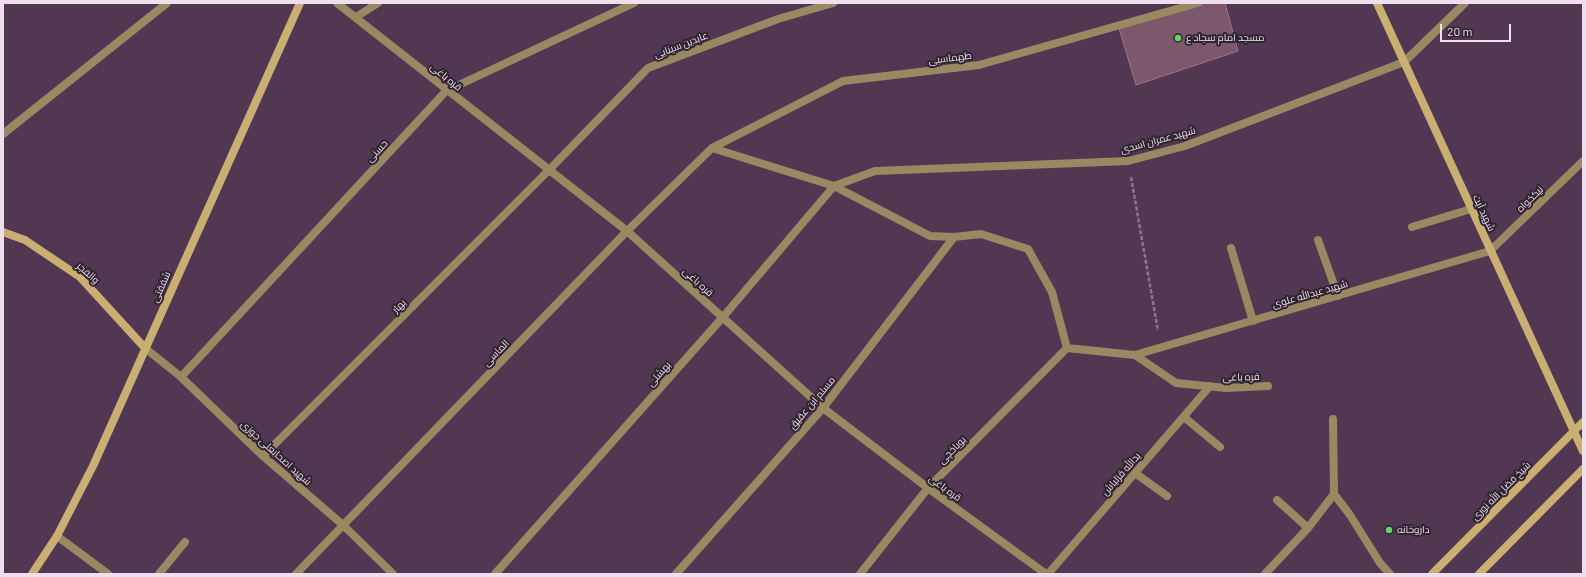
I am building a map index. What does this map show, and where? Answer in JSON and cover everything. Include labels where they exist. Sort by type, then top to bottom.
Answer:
[{"type":"main road","name":"شفقتی","points":[[32,574],[57,536],[93,466],[300,3]]},
{"type":"main road","name":"شهید آیت","points":[[1377,3],[1583,452]]},
{"type":"main road","name":"والفجر","points":[[3,232],[25,240],[80,277],[145,348]]},
{"type":"main road","name":"شیخ فضل الله نوری","points":[[1432,574],[1583,422]]},
{"type":"main road","points":[[1480,574],[1583,469]]},
{"type":"street","points":[[3,134],[168,3]]},
{"type":"street","name":"قره باغی","points":[[336,3],[356,17],[446,91],[627,232],[823,408],[928,488],[1047,574]]},
{"type":"street","points":[[356,17],[378,3]]},
{"type":"street","name":"حسنی","points":[[181,377],[446,91],[634,3]]},
{"type":"street","name":"عابدین سینایی","points":[[549,170],[648,68],[778,19],[833,3]]},
{"type":"street","name":"طهماسبی","points":[[712,148],[843,81],[979,65],[1198,3]]},
{"type":"street","points":[[1404,62],[1465,3]]},
{"type":"street","name":"شهید عمران اسدی","points":[[834,186],[875,171],[1128,161],[1185,146],[1404,62]]},
{"type":"street","points":[[712,148],[834,186],[930,236],[954,237],[981,234],[1028,249],[1052,292],[1067,348]]},
{"type":"street","name":"الماسی","points":[[296,574],[627,232],[712,148]]},
{"type":"street","name":"نیکخواه","points":[[1490,251],[1583,161]]},
{"type":"street","name":"بهار","points":[[263,456],[549,170]]},
{"type":"street","name":"بهشتی","points":[[495,574],[723,318],[834,186]]},
{"type":"street","points":[[1412,227],[1471,209]]},
{"type":"street","name":"مسلم ابن عقیق","points":[[676,574],[823,408],[954,237]]},
{"type":"street","points":[[1318,240],[1338,296]]},
{"type":"street","points":[[1231,248],[1253,321]]},
{"type":"street","name":"شهید عبدالله علوی","points":[[1135,355],[1490,251]]},
{"type":"street","name":"شهید اصحابعلی جوزی","points":[[145,348],[181,377],[263,456],[344,525],[393,574]]},
{"type":"street","name":"قره باغی","points":[[1067,348],[1135,355],[1176,383],[1210,386],[1268,386]]},
{"type":"street","name":"بویاخچی","points":[[860,574],[928,488],[1067,348]]},
{"type":"street","name":"یدالله قزلباش","points":[[1047,574],[1210,386]]},
{"type":"street","points":[[1184,417],[1220,447]]},
{"type":"street","points":[[1333,419],[1334,494],[1350,515],[1380,563],[1390,574]]},
{"type":"street","points":[[1135,473],[1168,496]]},
{"type":"street","points":[[1265,574],[1308,528],[1334,494]]},
{"type":"street","points":[[1277,500],[1308,528]]},
{"type":"street","points":[[57,536],[108,574]]},
{"type":"street","points":[[159,574],[185,542]]},
{"type":"path","points":[[1128,161],[1161,348]]},
{"type":"building","name":"مسجد امام سجاد ع","points":[[1199,3],[1225,3],[1238,51],[1136,85],[1118,25]]},
{"type":"place","name":"مسجد امام سجاد ع","points":[[1178,38]]},
{"type":"place","name":"داروخانه","points":[[1389,530]]}]
